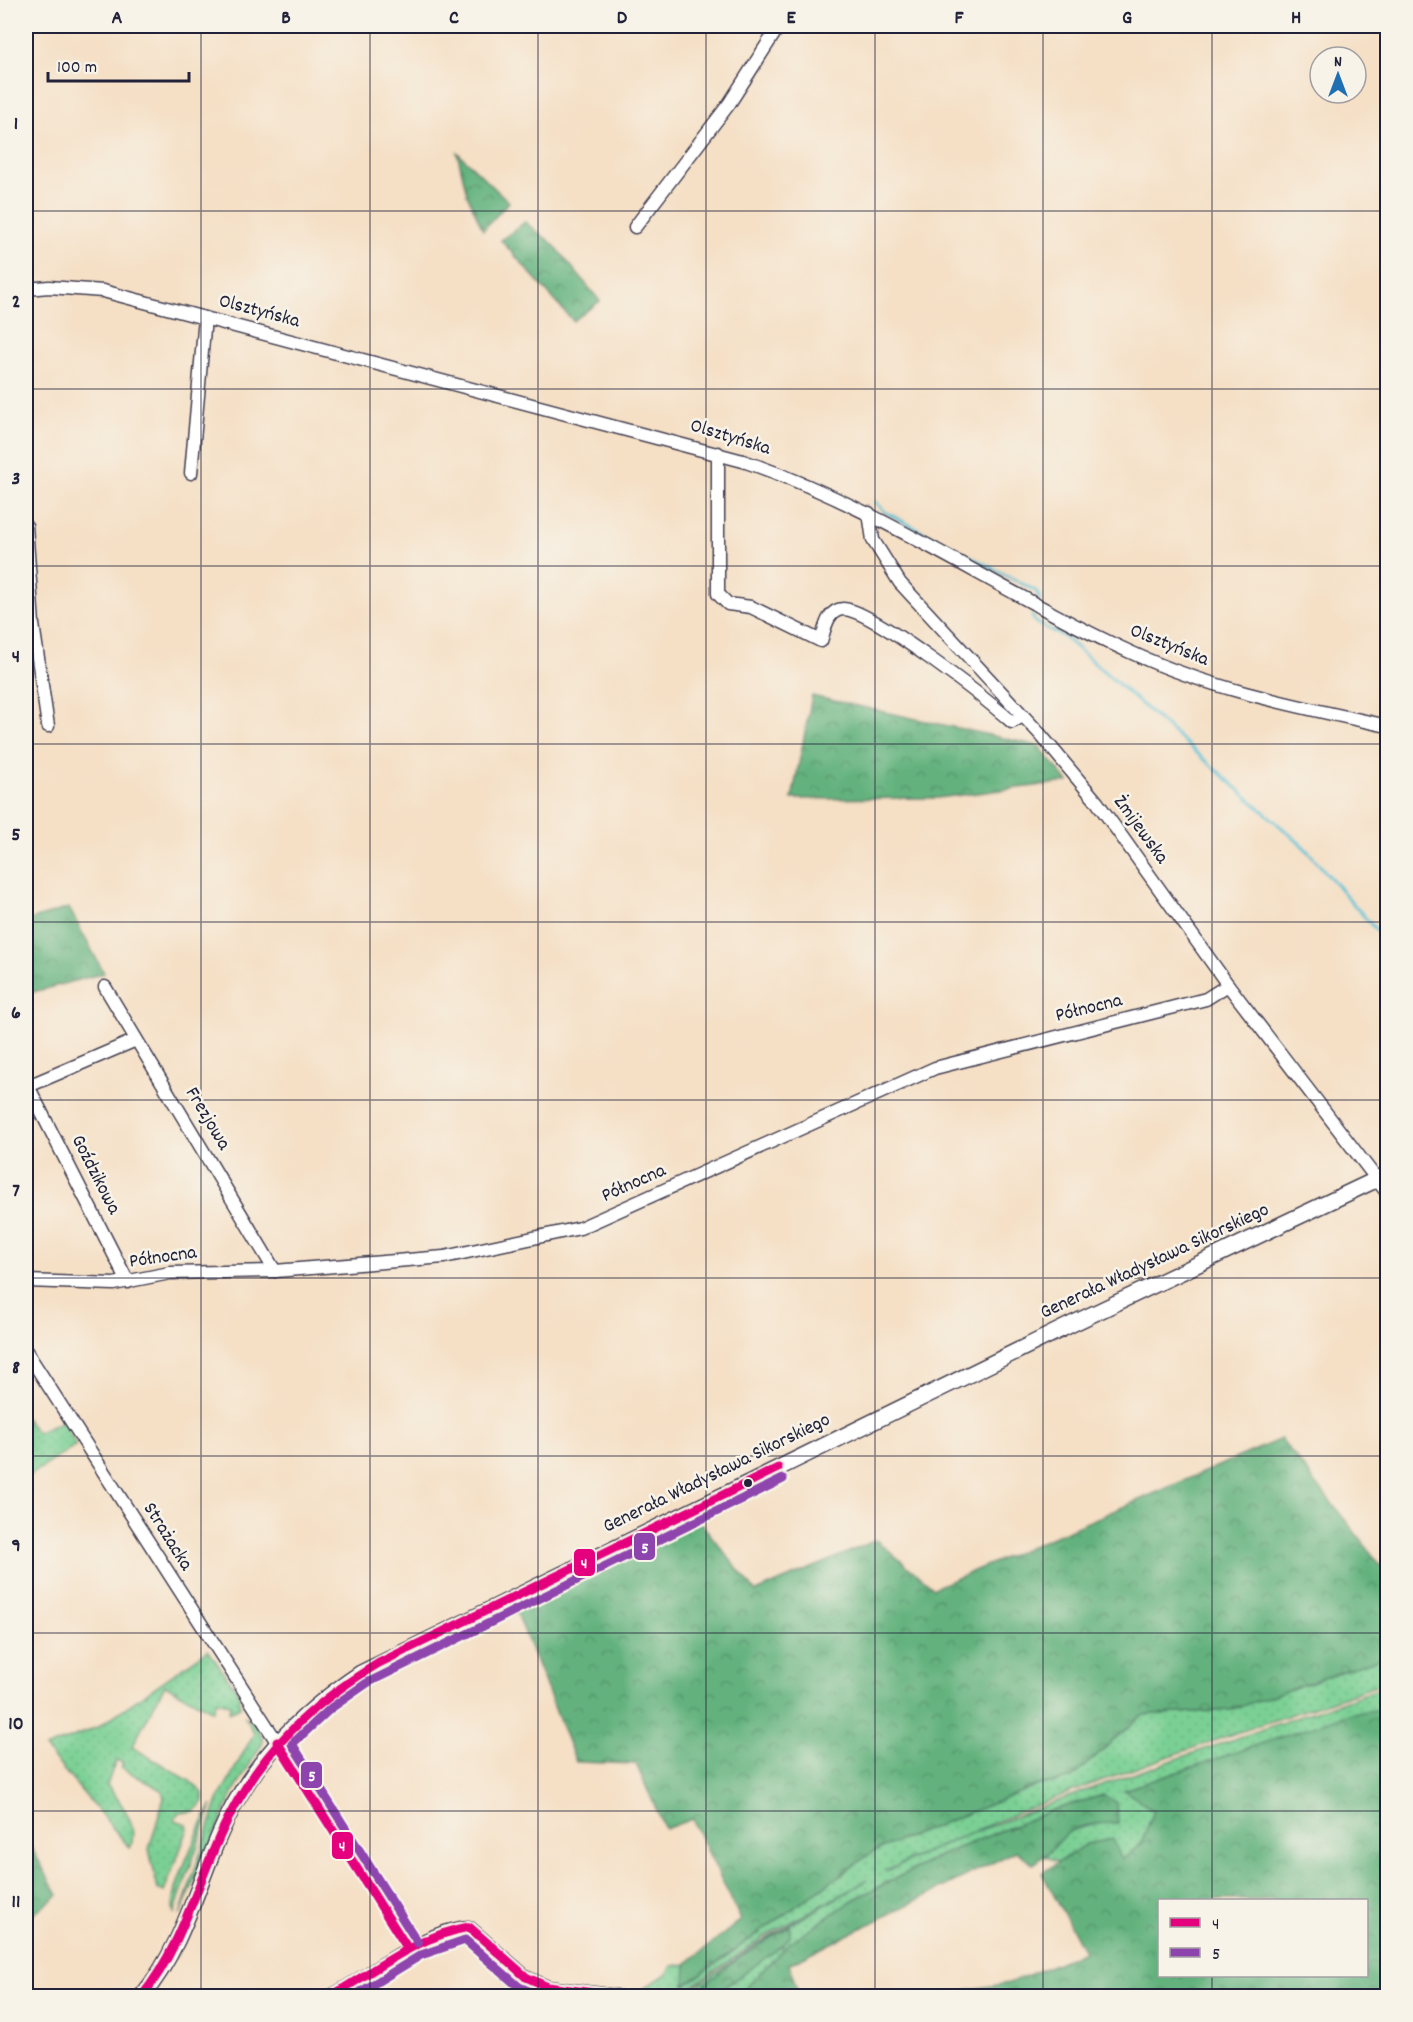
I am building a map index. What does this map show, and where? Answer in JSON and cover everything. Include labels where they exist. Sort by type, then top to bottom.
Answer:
[{"type":"main road","name":"Generała Władysława Sikorskiego","points":[[142,1996],[185,1925],[232,1808],[246,1782],[277,1742],[323,1699],[379,1663],[1381,1176]]},
{"type":"street","points":[[635,227],[729,104],[779,26]]},
{"type":"street","name":"Olsztyńska","points":[[26,289],[49,287],[103,291],[718,453],[783,475],[869,513],[1133,654],[1216,686],[1268,700],[1388,726]]},
{"type":"street","points":[[191,472],[205,318]]},
{"type":"street","points":[[718,453],[718,594],[728,604],[751,607],[821,641],[827,618],[836,611],[844,609],[876,624],[927,655],[1012,722],[1023,716]]},
{"type":"street","name":"Żmijewska","points":[[869,513],[873,540],[900,583],[1023,716],[1097,802],[1228,985],[1381,1176],[1388,1194]]},
{"type":"street","points":[[26,526],[33,624],[48,726]]},
{"type":"street","name":"Północna","points":[[26,1281],[96,1285],[128,1282],[170,1273],[275,1271],[444,1257],[593,1224],[934,1068],[1206,999],[1228,985]]},
{"type":"street","name":"Frezjowa","points":[[105,987],[275,1271]]},
{"type":"street","points":[[27,1086],[136,1040]]},
{"type":"street","name":"Goździkowa","points":[[27,1086],[128,1282]]},
{"type":"street","name":"Strażacka","points":[[26,1351],[277,1742]]},
{"type":"street","points":[[330,1996],[408,1949],[455,1928],[469,1927],[526,1977],[548,1986],[617,1996]]},
{"type":"green space","points":[[457,152],[509,202],[483,230],[467,194]]},
{"type":"green space","points":[[525,222],[553,244],[600,301],[573,321],[501,240]]},
{"type":"green space","points":[[812,696],[1039,746],[1068,782],[937,798],[792,799]]},
{"type":"green space","points":[[69,908],[104,973],[26,994],[26,921]]},
{"type":"green space","points":[[26,1419],[37,1433],[63,1421],[76,1445],[26,1478]]},
{"type":"green space","points":[[1281,1439],[1387,1573],[1387,1656],[1230,1710],[1142,1715],[1070,1779],[1038,1785],[874,1851],[685,1985],[686,1964],[741,1920],[692,1819],[665,1829],[636,1764],[576,1762],[515,1608],[697,1518],[756,1592],[876,1540],[934,1588]]},
{"type":"green space","points":[[208,1650],[240,1695],[240,1707],[229,1712],[230,1704],[216,1701],[213,1711],[165,1685],[132,1747],[190,1781],[203,1793],[203,1801],[196,1811],[178,1813],[175,1820],[187,1824],[188,1829],[164,1892],[158,1889],[149,1849],[164,1798],[162,1790],[121,1768],[123,1763],[116,1760],[107,1785],[131,1823],[133,1831],[130,1848],[45,1748],[98,1727]]},
{"type":"green space","points":[[1387,1655],[1387,1682],[1133,1769],[962,1837],[1084,1791],[1387,1686],[1387,1714],[1384,1709],[1124,1790],[1154,1811],[1141,1844],[1122,1861],[1086,1844],[1059,1862],[1045,1857],[1069,1831],[1101,1823],[1116,1803],[1103,1795],[1053,1810],[946,1853],[853,1900],[788,1944],[748,1989],[722,1996],[682,1996],[757,1944],[868,1880],[764,1937],[678,1996],[634,1995],[668,1973],[672,1966],[686,1964],[686,1985],[874,1851],[1038,1785],[1070,1779],[1142,1715],[1230,1710]],"holes":[[[782,1946],[716,1990],[705,1984],[721,1973]]]},
{"type":"green space","points":[[1384,1709],[1388,1714],[1387,1996],[932,1996],[1009,1983],[1084,1952],[1042,1873],[1086,1844],[1113,1839],[1122,1860],[1141,1844],[1154,1811],[1124,1790],[1352,1713]]},
{"type":"green space","points":[[245,1717],[258,1724],[263,1742],[233,1793],[180,1915],[218,1800],[254,1733]]},
{"type":"green space","points":[[1104,1795],[1116,1803],[1118,1823],[1092,1825],[1073,1830],[1033,1864],[1016,1851],[789,1964],[799,1996],[738,1996],[788,1944],[853,1900],[946,1853],[1053,1810]]},
{"type":"green space","points":[[212,1804],[174,1913],[173,1904],[180,1876]]},
{"type":"green space","points":[[26,1838],[58,1895],[26,1920]]},
{"type":"green space","points":[[790,1926],[790,1936],[782,1946],[719,1991],[706,1995],[705,1984],[741,1956]]},
{"type":"waterway","points":[[876,502],[885,512],[1036,591],[1040,599]]},
{"type":"waterway","points":[[1032,616],[1036,623],[1064,637],[1304,847],[1388,944]]},
{"type":"transit line","name":"4","points":[[142,1996],[168,1957],[213,1850],[237,1803],[269,1755],[308,1714],[379,1663],[778,1468]]},
{"type":"transit line","name":"5","points":[[418,1943],[292,1744],[331,1708],[367,1683],[783,1479]]},
{"type":"transit line","name":"4","points":[[277,1742],[408,1949]]},
{"type":"transit line","name":"4","points":[[331,1996],[414,1946],[450,1931],[469,1927],[526,1977],[548,1987],[617,1996]]},
{"type":"transit line","name":"5","points":[[354,1996],[421,1955],[465,1940],[519,1987],[540,1996]]}]
